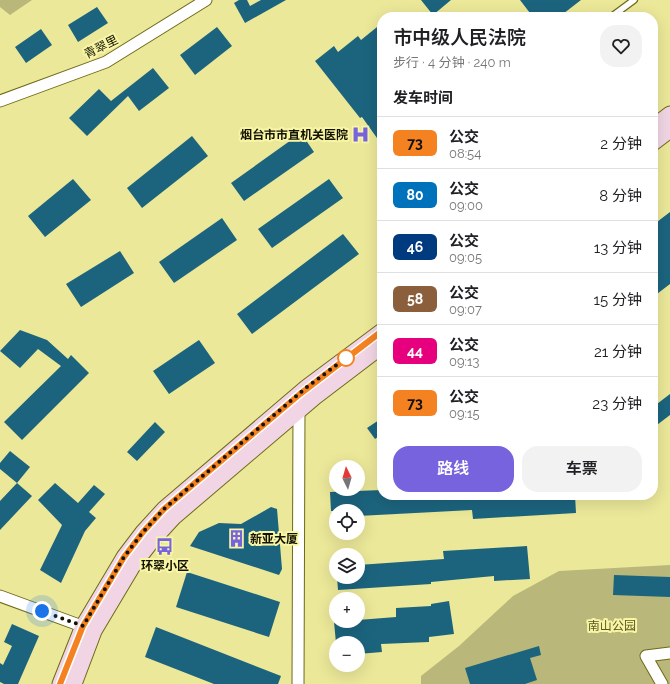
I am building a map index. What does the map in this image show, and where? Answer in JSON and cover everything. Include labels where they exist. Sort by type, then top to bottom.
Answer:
[{"type":"main road","points":[[658,134],[663,125]]},
{"type":"main road","points":[[60,684],[89,628],[152,541],[174,517],[296,405],[377,335]]},
{"type":"main road","points":[[296,405],[315,397],[377,350]]},
{"type":"main road","points":[[74,684],[89,628]]},
{"type":"street","name":"青翠里","points":[[0,101],[106,62],[206,0]]},
{"type":"street","points":[[296,405],[298,684]]},
{"type":"street","points":[[0,596],[89,628]]},
{"type":"street","points":[[662,684],[646,656],[670,653]]},
{"type":"lane","points":[[618,12],[634,0]]},
{"type":"green space","points":[[0,0],[32,0],[10,15],[0,7]]},
{"type":"green space","name":"南山公园","points":[[670,565],[670,684],[421,684],[421,676],[459,646],[513,596],[559,571]]},
{"type":"building","points":[[239,0],[247,0],[250,6],[261,0],[286,0],[245,23],[234,3]]},
{"type":"building","points":[[421,0],[451,0],[437,12],[431,12]]},
{"type":"building","points":[[520,0],[581,0],[565,12],[529,12]]},
{"type":"building","points":[[97,7],[108,23],[78,42],[68,25]]},
{"type":"building","points":[[217,27],[232,46],[195,75],[180,55]]},
{"type":"building","points":[[377,27],[377,138],[362,117],[360,118],[315,61],[334,46],[338,52],[358,36],[361,40]]},
{"type":"building","points":[[41,29],[52,45],[26,63],[15,47]]},
{"type":"building","points":[[153,68],[169,88],[139,111],[128,96],[87,136],[69,118],[99,89],[111,101]]},
{"type":"building","points":[[301,133],[314,152],[244,201],[231,183]]},
{"type":"building","points":[[192,136],[208,156],[142,208],[127,188]]},
{"type":"building","points":[[73,179],[91,200],[45,237],[28,216]]},
{"type":"building","points":[[329,179],[343,198],[272,248],[258,229]]},
{"type":"building","points":[[670,212],[670,284],[658,293],[658,221]]},
{"type":"building","points":[[222,218],[237,240],[174,283],[159,262]]},
{"type":"building","points":[[343,234],[359,254],[252,334],[237,314]]},
{"type":"building","points":[[120,251],[134,273],[81,307],[66,284]]},
{"type":"building","points":[[20,330],[47,340],[68,359],[71,355],[89,373],[22,440],[4,422],[61,366],[38,349],[20,368],[0,351]]},
{"type":"building","points":[[199,340],[215,363],[169,394],[153,371]]},
{"type":"building","points":[[670,394],[670,415],[658,424],[658,403]]},
{"type":"building","points":[[377,421],[377,438],[375,439],[367,428]]},
{"type":"building","points":[[155,422],[165,432],[137,461],[127,452]]},
{"type":"building","points":[[10,451],[30,467],[17,483],[0,469],[0,463]]},
{"type":"building","points":[[17,483],[32,496],[0,530],[0,501]]},
{"type":"building","points":[[55,483],[78,503],[94,485],[105,494],[89,512],[96,518],[85,531],[61,583],[40,570],[62,525],[38,500]]},
{"type":"building","points":[[377,490],[377,500],[575,500],[576,513],[473,519],[472,510],[365,516],[365,504],[331,504],[330,496],[365,496],[365,491]]},
{"type":"building","name":"新亚大厦","points":[[271,507],[277,509],[282,569],[279,575],[190,546],[199,532],[219,523],[241,524]]},
{"type":"building","points":[[527,546],[530,579],[494,581],[494,576],[431,582],[431,584],[338,590],[338,584],[365,584],[365,565],[444,559],[443,551]]},
{"type":"building","points":[[187,572],[280,602],[269,637],[176,607]]},
{"type":"building","points":[[614,575],[670,577],[670,597],[613,595]]},
{"type":"building","points":[[449,601],[454,634],[429,637],[429,642],[381,644],[382,652],[365,653],[365,636],[335,636],[335,628],[365,628],[365,619],[396,617],[396,608],[431,606],[431,604]]},
{"type":"building","points":[[12,624],[39,636],[18,684],[4,684],[0,682],[0,663],[3,665],[12,646],[4,642]]},
{"type":"building","points":[[156,627],[281,676],[278,684],[214,684],[145,657]]},
{"type":"building","points":[[539,646],[541,655],[530,658],[537,680],[525,684],[470,684],[465,668]]},
{"type":"bus line","name":"73","points":[[60,684],[83,626],[124,557],[143,532],[164,509],[307,387],[377,335]]},
{"type":"place","name":"烟台市市直机关医院","points":[[361,135]]},
{"type":"place","name":"新亚大厦","points":[[237,539]]},
{"type":"place","name":"环翠小区","points":[[165,547]]},
{"type":"route","points":[[42,611],[83,626],[124,557],[143,532],[164,509],[307,387],[346,358]]}]
